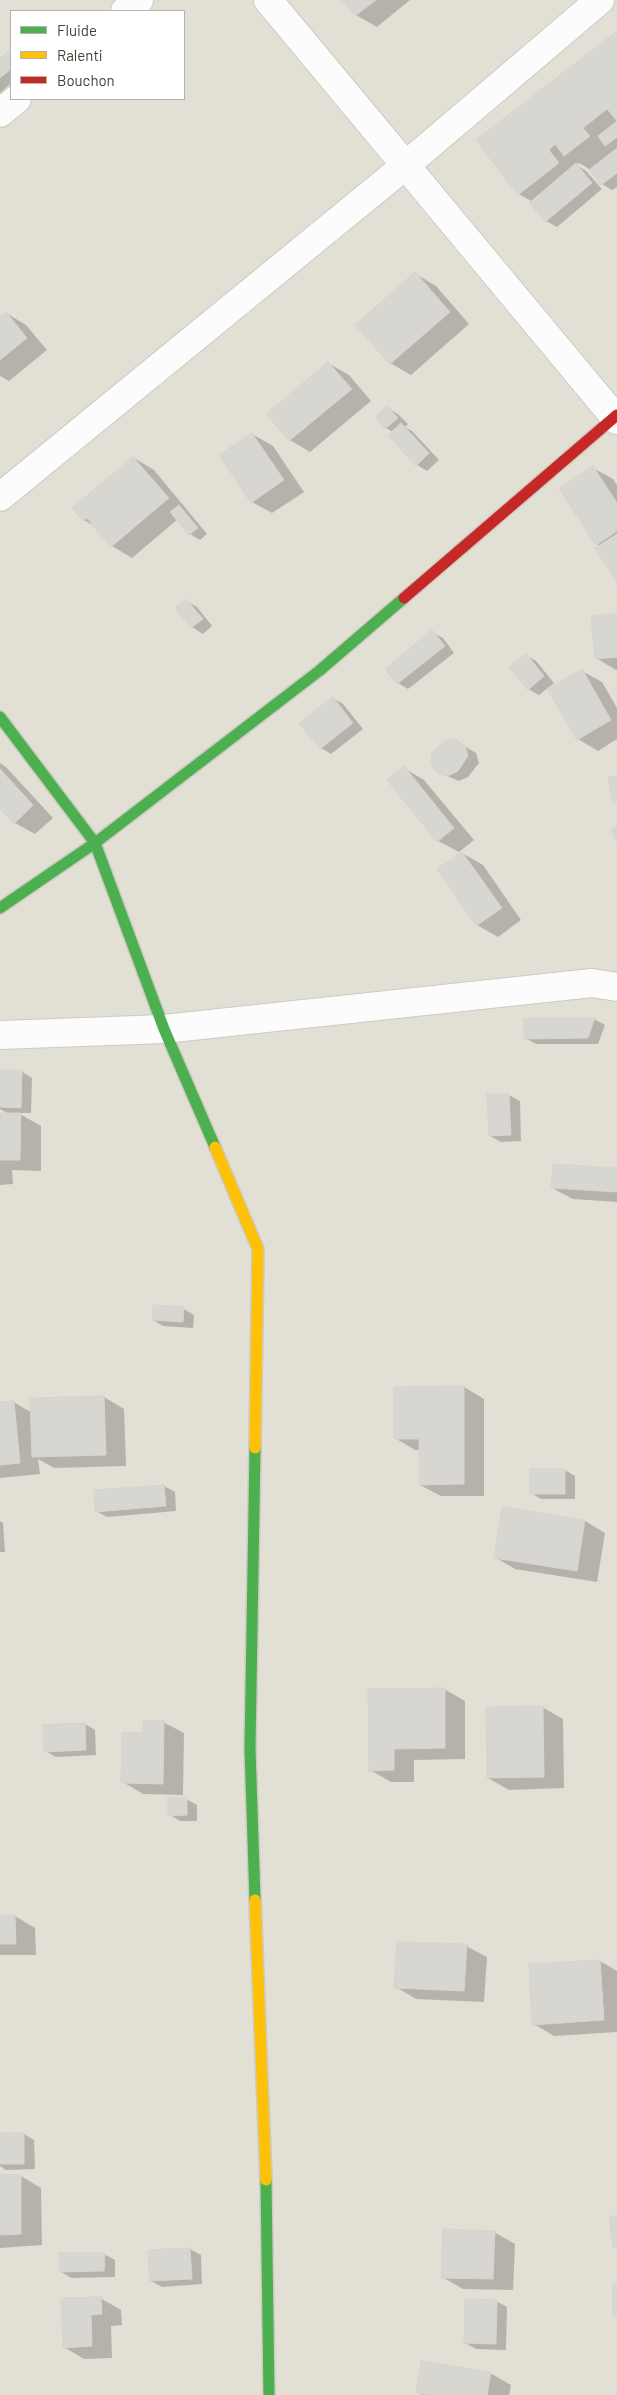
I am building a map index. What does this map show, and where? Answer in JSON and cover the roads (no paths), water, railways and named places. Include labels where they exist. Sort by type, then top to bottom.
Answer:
[{"type":"street","points":[[126,10],[139,0]]},
{"type":"street","points":[[0,908],[95,843],[319,671],[616,417],[268,0]]},
{"type":"street","points":[[0,497],[406,165],[600,0]]},
{"type":"street","points":[[0,113],[16,100]]},
{"type":"street","points":[[0,717],[95,843],[164,1029],[258,1249],[250,1748],[268,2249],[270,2395]]},
{"type":"street","points":[[0,1035],[164,1029],[592,983],[617,987]]}]
